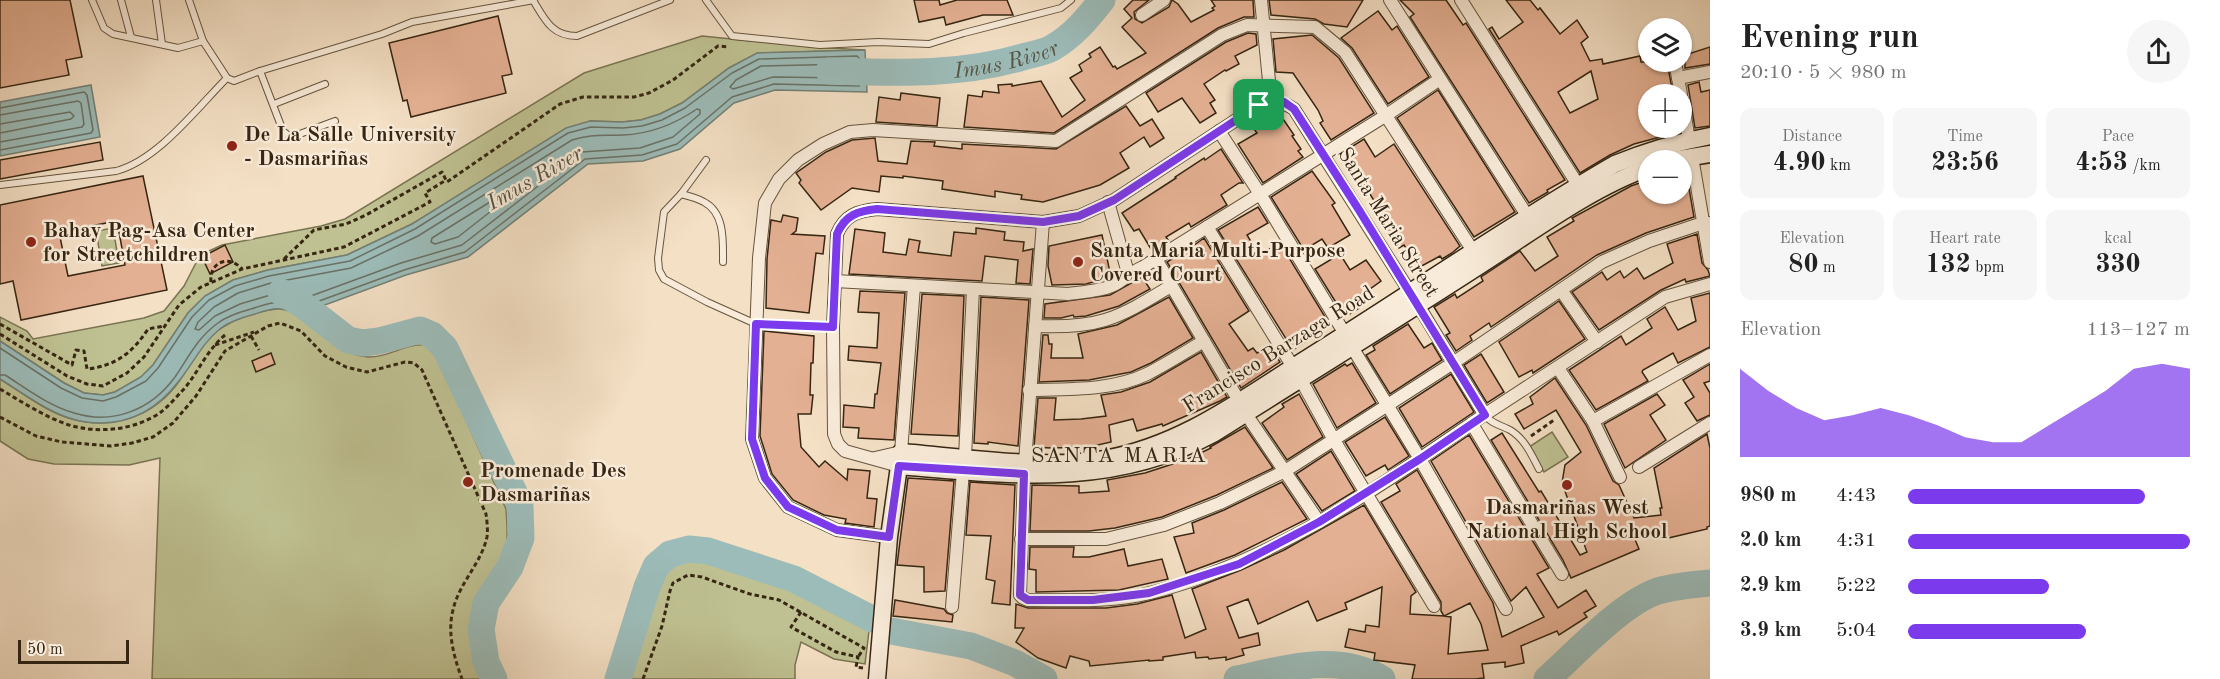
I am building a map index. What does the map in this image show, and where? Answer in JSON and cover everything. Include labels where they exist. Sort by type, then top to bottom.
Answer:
[{"type":"street","points":[[1142,15],[1164,0]]},
{"type":"street","points":[[900,459],[873,458],[845,451],[838,444],[834,434],[833,327],[837,234],[841,224],[849,215],[877,209],[1043,222],[1079,216],[1108,202],[1259,105],[1271,101],[1261,0]]},
{"type":"street","points":[[1390,0],[1528,217]]},
{"type":"street","points":[[1461,0],[1578,186]]},
{"type":"street","points":[[889,537],[837,530],[788,507],[765,478],[752,439],[759,258],[765,202],[778,179],[798,160],[823,144],[850,132],[873,130],[1056,141],[1222,35],[1247,25],[1316,27],[1345,52],[1473,251]]},
{"type":"street","points":[[1677,72],[1679,84]]},
{"type":"street","points":[[1678,78],[1710,72]]},
{"type":"street","points":[[835,281],[1068,294],[1096,290],[1118,283],[1128,273],[1156,259],[1385,116],[1440,79]]},
{"type":"street","name":"Santa Maria Street","points":[[1271,101],[1284,102],[1294,109],[1485,415]]},
{"type":"street","points":[[1219,131],[1260,194],[1420,459],[1506,609]]},
{"type":"street","name":"Francisco Barzaga Road","points":[[1414,299],[1473,251],[1615,164],[1635,155],[1710,136]]},
{"type":"street","points":[[1710,154],[1692,157],[1707,223],[1710,262]]},
{"type":"street","name":"Francisco Barzaga Road","points":[[900,459],[1086,473],[1134,465],[1190,447],[1243,407],[1414,299],[1581,202],[1638,173]]},
{"type":"street","points":[[1108,202],[1128,273]]},
{"type":"street","points":[[1043,222],[1024,468],[1020,595],[1028,600],[1093,600],[1149,593],[1239,564],[1319,522],[1366,493],[1665,297],[1710,284]]},
{"type":"street","points":[[1022,539],[1107,539],[1152,528],[1220,503],[1285,471],[1453,363],[1602,262],[1649,241],[1707,223]]},
{"type":"street","points":[[1207,227],[1297,373],[1334,440],[1434,606]]},
{"type":"street","points":[[1156,259],[1243,407],[1319,522]]},
{"type":"street","points":[[1035,327],[1063,327],[1105,320],[1171,285]]},
{"type":"street","points":[[878,672],[889,537],[900,459],[914,286]]},
{"type":"street","points":[[952,607],[964,464],[973,289]]},
{"type":"street","points":[[1561,290],[1597,342]]},
{"type":"street","points":[[1029,390],[1078,389],[1113,384],[1146,374],[1204,341]]},
{"type":"street","points":[[1593,421],[1710,355]]},
{"type":"street","points":[[1558,368],[1593,421],[1620,477]]},
{"type":"street","points":[[1639,467],[1710,423]]},
{"type":"street","points":[[1472,424],[1562,574]]},
{"type":"lane","points":[[92,0],[104,28],[113,34],[178,48],[203,41]]},
{"type":"lane","points":[[121,0],[131,37]]},
{"type":"lane","points":[[156,0],[162,44]]},
{"type":"lane","points":[[189,0],[203,41],[227,78],[234,81],[412,22],[533,0],[546,22],[564,36],[577,36],[670,0]]},
{"type":"lane","points":[[706,0],[732,36],[820,45],[878,42],[928,44],[1061,8],[1071,0]]},
{"type":"lane","points":[[260,71],[283,130],[289,136],[334,121]]},
{"type":"lane","points":[[0,185],[116,171],[132,165],[159,146],[227,78]]},
{"type":"lane","points":[[274,104],[325,84]]},
{"type":"lane","points":[[706,160],[681,194],[664,212],[658,258],[659,270],[664,279],[756,324],[833,327]]},
{"type":"lane","points":[[681,194],[705,202],[717,214],[723,236],[723,262]]},
{"type":"lane","points":[[1485,415],[1489,421],[1509,429],[1524,441],[1539,469]]},
{"type":"path","points":[[0,333],[67,376],[87,384],[103,386],[127,373],[144,357],[179,305],[201,287],[242,269],[344,248],[430,202],[425,193],[446,180],[447,182],[560,104],[583,97],[642,95],[663,87],[718,46],[738,47]]},
{"type":"path","points":[[284,259],[314,231],[346,224],[366,215],[442,172],[446,180]]},
{"type":"path","points":[[211,282],[212,272],[219,263],[229,260],[242,269]]},
{"type":"path","points":[[0,324],[72,365],[76,350],[84,351],[87,369],[116,362],[136,347],[148,329],[164,326]]},
{"type":"path","points":[[213,345],[274,324],[289,325],[302,331],[325,356],[346,367],[367,372],[405,362],[414,363],[422,370],[486,514],[487,536],[479,559],[461,588],[452,610],[450,634],[462,679]]},
{"type":"path","points":[[0,417],[36,436],[62,442],[111,446],[153,437],[172,423],[196,396],[225,351],[256,332]]},
{"type":"path","points":[[0,389],[49,417],[69,424],[87,429],[127,427],[146,421],[163,411],[185,387],[213,345],[225,335]]},
{"type":"path","points":[[251,336],[259,350]]},
{"type":"path","points":[[1524,441],[1554,420]]},
{"type":"path","points":[[643,679],[662,626],[673,583],[688,574],[750,594],[779,600],[864,648],[858,657],[856,667],[878,672]]},
{"type":"path","points":[[801,612],[791,627],[836,652],[858,657]]},
{"type":"green space","points":[[702,36],[865,50],[758,53],[729,68],[682,103],[660,114],[641,120],[622,122],[590,121],[412,224],[347,255],[268,270],[233,280],[205,296],[188,313],[153,365],[141,377],[115,392],[103,395],[84,393],[64,383],[0,341],[0,317],[27,331],[33,339],[144,318],[164,311],[184,286],[200,255],[222,245],[321,226],[345,219],[584,73]]},
{"type":"green space","points":[[113,228],[119,263],[102,266],[96,231]]},
{"type":"green space","points":[[284,308],[334,344],[356,355],[376,357],[411,346],[427,345],[437,356],[506,509],[507,537],[503,558],[480,592],[473,612],[473,641],[483,679],[152,679],[160,458],[129,465],[54,464],[28,459],[0,441],[0,379],[62,416],[88,422],[118,421],[133,417],[159,403],[180,380],[204,344],[223,327],[252,314]]},
{"type":"green space","points":[[1552,432],[1568,457],[1544,472],[1529,447]]},
{"type":"green space","points":[[689,558],[792,588],[869,631],[865,664],[834,659],[801,642],[795,665],[795,679],[629,679],[656,590],[664,573],[673,563]]},
{"type":"water","points":[[865,50],[867,92],[775,90],[734,103],[680,149],[643,161],[588,164],[468,257],[406,275],[298,315],[286,310],[272,309],[229,323],[208,340],[169,393],[138,415],[113,422],[74,420],[41,405],[0,379],[0,341],[64,383],[84,393],[103,395],[115,392],[141,377],[153,365],[188,313],[205,296],[233,280],[268,270],[347,255],[412,224],[566,128],[590,121],[622,122],[641,120],[660,114],[682,103],[729,68],[757,53]]},
{"type":"water","points":[[91,85],[100,137],[0,156],[0,102]]},
{"type":"building","points":[[0,0],[70,0],[82,57],[66,60],[69,75],[0,88]]},
{"type":"building","points":[[914,0],[939,0],[940,5],[957,0],[1007,0],[1013,15],[983,15],[946,25],[944,17],[919,22]]},
{"type":"building","points":[[1133,0],[1149,0],[1134,12],[1135,19],[1142,23],[1169,7],[1172,0],[1178,4],[1191,22],[1214,10],[1212,8],[1215,6],[1211,0],[1253,0],[1254,17],[1244,17],[1218,28],[1054,133],[964,127],[968,95],[982,97],[983,91],[999,93],[998,85],[1012,84],[1012,86],[1041,81],[1062,117],[1085,100],[1070,78],[1082,71],[1079,65],[1091,57],[1089,54],[1100,47],[1113,67],[1117,69],[1146,53],[1122,27],[1132,18],[1124,9]]},
{"type":"building","points":[[1269,0],[1363,0],[1347,27],[1324,24],[1315,19],[1271,15]]},
{"type":"building","points":[[1400,0],[1446,0],[1463,25],[1466,23],[1565,180],[1529,203],[1410,17],[1414,14]]},
{"type":"building","points":[[1506,0],[1530,0],[1538,10],[1540,8],[1560,34],[1577,20],[1588,37],[1581,43],[1590,61],[1602,59],[1603,64],[1638,56],[1638,72],[1669,72],[1671,84],[1638,84],[1638,138],[1656,138],[1634,144],[1580,173],[1489,29],[1492,27],[1499,39],[1523,22]],"holes":[[[1591,71],[1598,99],[1570,113],[1558,92]]]},
{"type":"building","points":[[1378,11],[1392,30],[1397,26],[1429,77],[1388,104],[1352,48],[1341,38]]},
{"type":"building","points":[[498,16],[512,74],[502,76],[506,93],[411,117],[407,100],[403,101],[389,43]]},
{"type":"building","points":[[1248,33],[1256,34],[1257,45],[1235,56],[1239,64],[1204,84],[1215,100],[1210,103],[1216,113],[1200,123],[1182,98],[1158,112],[1146,93],[1226,42]]},
{"type":"building","points":[[1312,35],[1339,58],[1374,113],[1331,140],[1320,123],[1323,121],[1318,110],[1293,73],[1276,72],[1273,39]]},
{"type":"building","points":[[1710,47],[1710,64],[1692,67],[1692,53]]},
{"type":"building","points":[[1699,82],[1701,92],[1710,90],[1710,126],[1695,128],[1692,84]]},
{"type":"building","points":[[1438,90],[1515,212],[1474,237],[1397,118]]},
{"type":"building","points":[[901,93],[940,98],[937,126],[876,122],[879,97],[900,100]]},
{"type":"building","points":[[1126,106],[1140,126],[1152,119],[1164,138],[1150,147],[1144,137],[1120,153],[1129,168],[1100,185],[1043,202],[1021,199],[1022,195],[995,191],[995,197],[942,189],[943,181],[881,176],[879,192],[852,188],[821,210],[799,183],[801,180],[796,173],[826,152],[852,140],[875,138],[878,161],[907,164],[911,141],[935,142],[934,146],[962,149],[962,144],[1056,149]]},
{"type":"building","points":[[1274,115],[1281,116],[1294,135],[1292,136],[1301,149],[1298,151],[1303,157],[1263,183],[1238,144],[1257,133],[1254,129]]},
{"type":"building","points":[[1364,139],[1375,157],[1394,144],[1460,246],[1452,253],[1442,259],[1440,256],[1418,268],[1404,245],[1399,248],[1372,204],[1375,202],[1343,152]]},
{"type":"building","points":[[100,142],[103,160],[0,179],[0,160]]},
{"type":"building","points":[[1221,149],[1243,183],[1239,183],[1221,195],[1227,205],[1191,227],[1189,223],[1166,237],[1169,241],[1151,249],[1139,229],[1134,231],[1122,213]]},
{"type":"building","points":[[1312,171],[1335,203],[1332,205],[1350,235],[1328,248],[1322,239],[1304,250],[1271,197]]},
{"type":"building","name":"Bahay Pag-Asa Center for Streetchildren","points":[[143,176],[167,290],[21,320],[13,281],[0,284],[0,205]],"holes":[[[117,221],[125,265],[68,276],[59,232]]]},
{"type":"building","points":[[1638,184],[1638,204],[1692,204],[1694,217],[1646,233],[1597,255],[1491,327],[1489,323],[1470,336],[1472,340],[1456,351],[1446,335],[1450,333],[1434,307],[1455,294],[1457,298],[1483,281],[1481,277],[1520,251],[1535,271],[1558,256],[1547,237],[1574,221],[1572,218]]},
{"type":"building","points":[[1258,207],[1268,223],[1247,235],[1259,255],[1280,243],[1330,325],[1293,350],[1218,230]]},
{"type":"building","points":[[783,215],[798,218],[796,231],[792,234],[825,236],[823,254],[816,253],[809,313],[766,308],[771,220],[781,222]]},
{"type":"building","points":[[976,228],[1005,232],[1004,240],[1024,242],[1023,251],[1033,249],[1030,284],[1016,283],[1018,260],[985,256],[982,281],[849,274],[855,229],[885,233],[883,252],[906,255],[909,239],[920,241],[918,252],[951,256],[954,232],[976,234]]},
{"type":"building","points":[[1697,234],[1702,263],[1710,276],[1686,282],[1685,279],[1661,290],[1599,330],[1572,292],[1602,272],[1607,280],[1620,271],[1624,278],[1637,268],[1644,279],[1673,263],[1667,244]]},
{"type":"building","name":"Santa Maria Multi-Purpose Covered Court","points":[[1102,235],[1111,277],[1086,284],[1052,285],[1048,266],[1049,246]]},
{"type":"building","points":[[1204,238],[1249,311],[1229,324],[1248,351],[1253,348],[1257,353],[1270,346],[1280,362],[1241,388],[1167,262]]},
{"type":"building","points":[[225,245],[233,262],[210,274],[202,257]]},
{"type":"building","points":[[1340,254],[1350,270],[1366,260],[1381,281],[1359,297],[1364,305],[1345,317],[1315,269]]},
{"type":"building","points":[[1142,277],[1150,289],[1119,306],[1086,316],[1044,318],[1045,304],[1110,295]]},
{"type":"building","points":[[860,291],[905,293],[894,440],[858,438],[859,428],[843,427],[844,405],[874,408],[881,363],[848,360],[849,346],[877,348],[879,313],[858,312]]},
{"type":"building","points":[[1710,293],[1710,347],[1678,363],[1673,353],[1643,370],[1648,381],[1596,410],[1569,370],[1621,336],[1626,345],[1652,328],[1647,319],[1665,307],[1678,330],[1696,321],[1691,298]]},
{"type":"building","points":[[922,294],[964,296],[958,436],[911,434]]},
{"type":"building","points":[[981,297],[1029,300],[1018,446],[988,442],[988,444],[974,443]]},
{"type":"building","points":[[1169,297],[1193,338],[1131,372],[1089,380],[1039,382],[1043,335],[1048,335],[1049,344],[1052,344],[1051,358],[1083,358],[1078,334],[1117,325]]},
{"type":"building","points":[[1559,301],[1585,339],[1533,373],[1532,370],[1519,377],[1499,342]]},
{"type":"building","points":[[1408,324],[1424,348],[1432,343],[1442,360],[1390,394],[1366,355],[1375,350],[1373,346]]},
{"type":"building","points":[[764,331],[814,336],[813,363],[811,363],[810,395],[813,395],[811,414],[798,414],[801,447],[819,467],[825,461],[847,480],[848,469],[870,471],[867,498],[877,499],[874,527],[845,523],[846,519],[824,515],[793,500],[772,474],[760,436]]},
{"type":"building","points":[[1201,352],[1227,397],[1220,401],[1163,426],[1162,424],[1137,431],[1133,419],[1109,425],[1111,442],[1089,447],[1034,447],[1038,398],[1056,398],[1054,420],[1106,416],[1101,395],[1121,392],[1150,382]]},
{"type":"building","points":[[271,353],[275,364],[256,372],[252,361]]},
{"type":"building","points":[[1481,354],[1504,392],[1487,403],[1464,365]]},
{"type":"building","points":[[1352,363],[1376,403],[1337,428],[1313,384],[1345,364],[1347,366]]},
{"type":"building","points":[[1710,364],[1710,381],[1704,383],[1710,393],[1710,415],[1697,421],[1685,403],[1694,397],[1683,380]]},
{"type":"building","points":[[1451,374],[1474,412],[1422,447],[1399,408]]},
{"type":"building","name":"Dasmariñas West National High School","points":[[1555,378],[1586,425],[1613,481],[1619,485],[1634,518],[1661,515],[1660,508],[1662,508],[1654,468],[1707,434],[1710,448],[1710,526],[1707,529],[1664,539],[1663,533],[1634,537],[1639,549],[1571,578],[1563,560],[1491,440],[1502,433],[1580,555],[1587,552],[1562,483],[1565,465],[1581,452],[1556,410],[1524,429],[1515,414],[1533,404],[1530,397]]},
{"type":"building","points":[[1299,394],[1323,437],[1287,460],[1262,423],[1284,407],[1282,404]]},
{"type":"building","points":[[1657,394],[1665,405],[1650,415],[1666,440],[1625,468],[1604,424]]},
{"type":"building","points":[[1385,417],[1409,456],[1388,470],[1385,465],[1366,476],[1345,442]]},
{"type":"building","points":[[1245,427],[1273,468],[1217,495],[1162,517],[1115,528],[1089,531],[1030,531],[1032,485],[1079,486],[1079,493],[1109,491],[1107,480],[1145,473],[1188,459]]},
{"type":"building","points":[[1469,435],[1549,568],[1537,574],[1558,608],[1586,590],[1596,606],[1584,613],[1587,617],[1559,635],[1557,631],[1521,646],[1524,663],[1505,667],[1505,662],[1482,664],[1484,678],[1412,679],[1415,665],[1374,660],[1375,653],[1345,647],[1349,629],[1365,632],[1366,625],[1379,627],[1382,587],[1345,603],[1347,609],[1317,621],[1308,601],[1258,624],[1248,599],[1227,607],[1239,638],[1258,633],[1260,645],[1242,649],[1244,655],[1226,660],[1226,657],[1196,658],[1195,652],[1163,657],[1163,660],[1090,666],[1089,661],[1070,656],[1066,668],[1038,658],[1016,642],[1024,628],[1015,628],[1016,604],[1028,608],[1106,608],[1137,604],[1172,595],[1185,638],[1206,629],[1192,589],[1284,550],[1364,505],[1416,592],[1411,596],[1410,614],[1444,616],[1441,611],[1441,602],[1381,502],[1400,491],[1396,484],[1417,470],[1493,603],[1502,637],[1544,617],[1526,587],[1511,601],[1431,461]],"holes":[[[1470,603],[1481,624],[1488,650],[1448,654],[1451,617],[1444,616]]]},
{"type":"building","points":[[1331,451],[1355,491],[1322,511],[1296,474]]},
{"type":"building","points":[[908,478],[954,481],[945,591],[924,592],[924,567],[897,565]]},
{"type":"building","points":[[970,482],[1015,485],[1010,605],[992,603],[995,581],[986,579],[991,536],[966,535]]},
{"type":"building","points":[[1282,482],[1307,519],[1235,555],[1186,573],[1174,537],[1194,533],[1192,523]]},
{"type":"building","points":[[1030,547],[1074,547],[1073,557],[1089,557],[1124,549],[1128,566],[1162,559],[1168,579],[1119,590],[1036,592],[1036,570],[1029,569]]},
{"type":"building","points":[[895,600],[944,609],[953,615],[952,622],[893,616]]},
{"type":"waterway","name":"Imus River","points":[[829,71],[953,70],[978,67],[1039,53],[1052,48],[1073,33],[1102,0]]},
{"type":"waterway","points":[[281,292],[303,305],[348,340],[363,343],[379,341],[420,330],[432,335],[445,348],[520,505],[521,538],[510,567],[486,603],[481,629],[486,662],[494,679]]},
{"type":"waterway","points":[[618,679],[647,587],[656,566],[670,554],[689,549],[708,551],[794,579],[872,619]]},
{"type":"waterway","points":[[1547,679],[1613,619],[1641,599],[1668,588],[1710,583]]},
{"type":"waterway","points":[[891,631],[971,646],[1015,663],[1044,679]]},
{"type":"waterway","points":[[1237,679],[1292,667],[1329,664],[1365,671],[1382,679]]},
{"type":"place","name":"De La Salle University - Dasmariñas","points":[[232,146]]},
{"type":"place","name":"Bahay Pag-Asa Center for Streetchildren","points":[[31,242]]},
{"type":"place","name":"Santa Maria Multi-Purpose Covered Court","points":[[1078,262]]},
{"type":"place","name":"Promenade Des Dasmariñas","points":[[468,482]]},
{"type":"place","name":"Dasmariñas West National High School","points":[[1567,485]]},
{"type":"district","name":"SANTA MARIA","points":[[1119,454]]},
{"type":"route","points":[[1271,101],[1284,102],[1294,109],[1485,415],[1420,459],[1292,538],[1239,564],[1149,593],[1093,600],[1028,600],[1023,598],[1020,595],[1024,474],[899,466],[889,537],[837,530],[788,507],[765,478],[752,439],[756,324],[833,327],[837,234],[841,224],[849,215],[877,209],[1043,222],[1079,216],[1114,200],[1259,105],[1271,101]]}]
